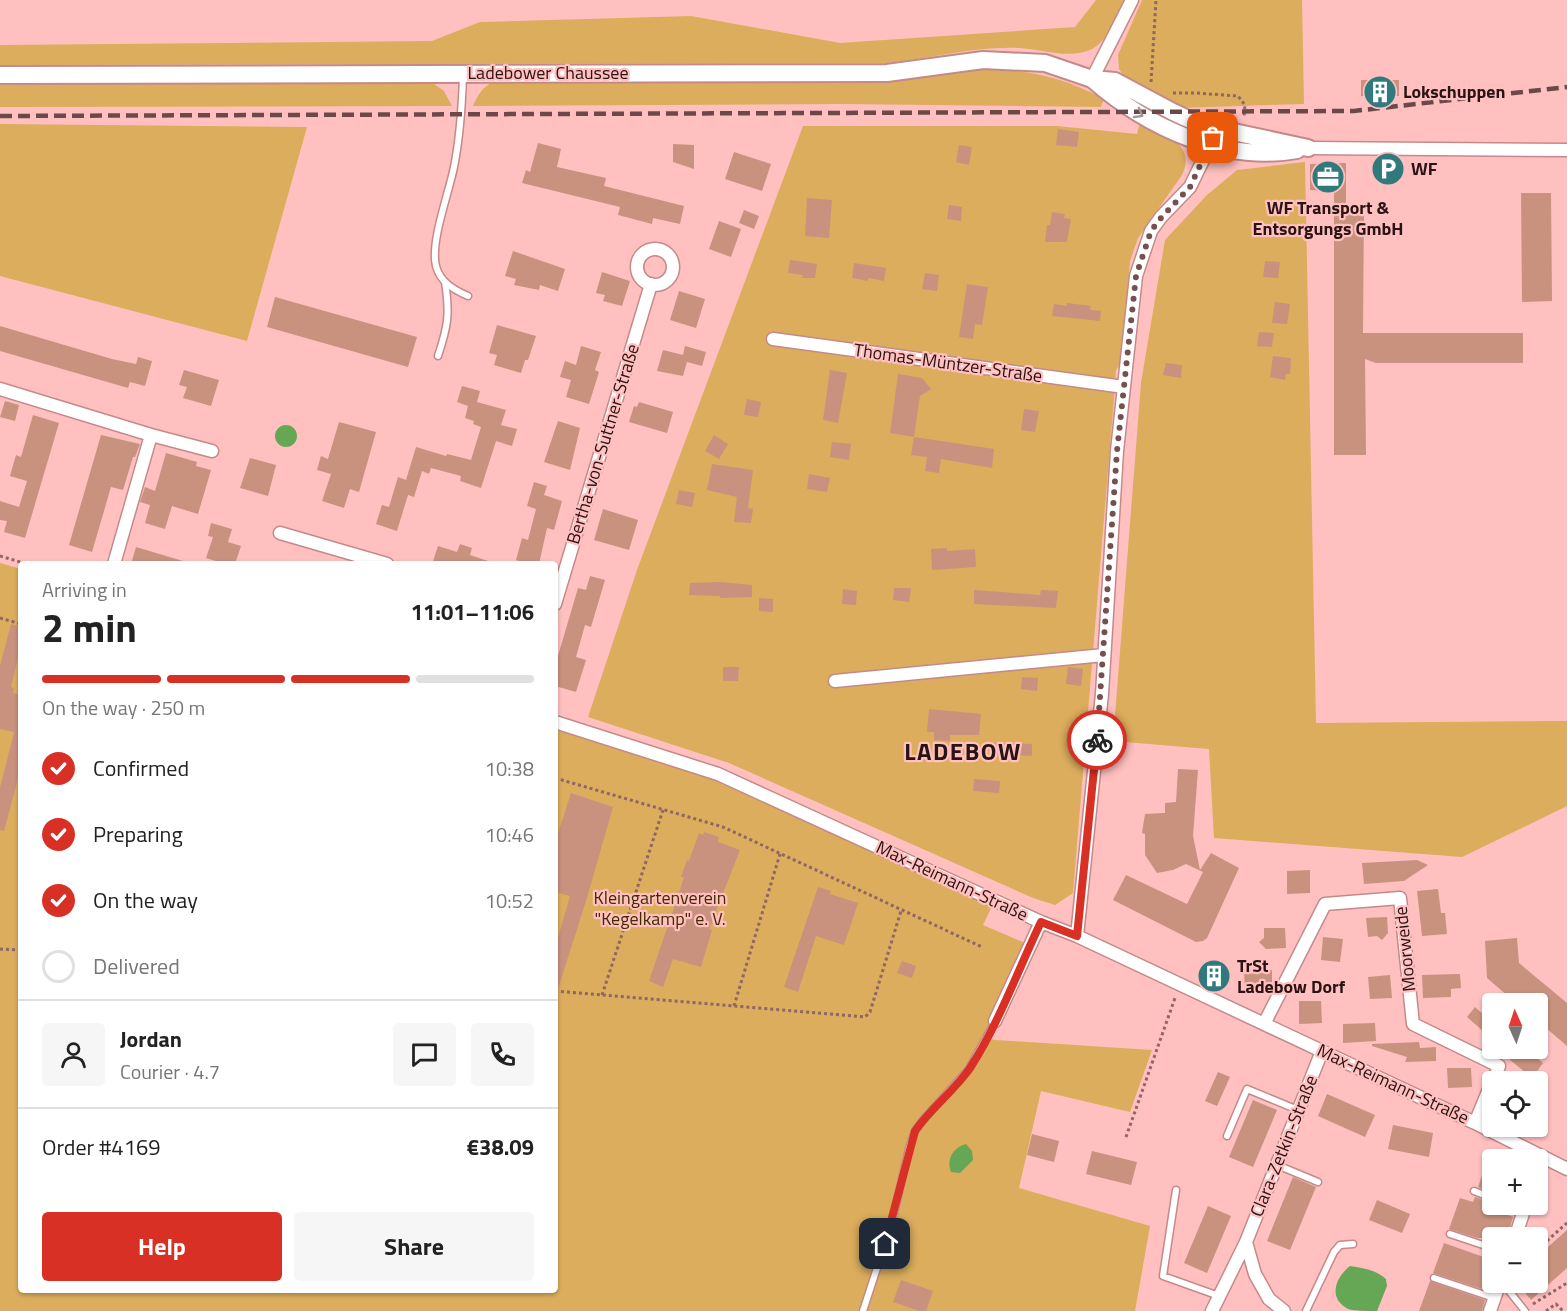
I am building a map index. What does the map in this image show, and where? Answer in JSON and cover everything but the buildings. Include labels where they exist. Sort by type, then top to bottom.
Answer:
[{"type":"street","points":[[1092,79],[1132,0]]},
{"type":"street","name":"Ladebower Chaussee","points":[[0,75],[464,72],[887,73],[983,60],[1045,63],[1092,79],[1109,95],[1166,128],[1213,137]]},
{"type":"street","points":[[1213,137],[1241,135],[1308,148],[1567,150]]},
{"type":"street","points":[[1213,137],[1256,153],[1282,153],[1308,148]]},
{"type":"street","points":[[1077,936],[1104,656],[1117,451],[1136,276],[1151,231],[1190,187],[1213,137]]},
{"type":"street","name":"Bertha-von-Suttner-Straße","points":[[558,594],[651,284]]},
{"type":"street","name":"Thomas-Müntzer-Straße","points":[[772,339],[1124,387]]},
{"type":"street","points":[[0,390],[212,451]]},
{"type":"street","points":[[115,561],[151,435]]},
{"type":"street","points":[[280,533],[377,561]]},
{"type":"street","points":[[835,681],[1104,656]]},
{"type":"street","name":"Max-Reimann-Straße","points":[[558,723],[718,774],[1041,922],[1077,936],[1527,1149]]},
{"type":"street","name":"Moorweide","points":[[1264,1024],[1325,904],[1400,898],[1413,1024],[1499,1066],[1497,1071]]},
{"type":"street","points":[[995,1021],[1041,922]]},
{"type":"street","name":"Clara-Zetkin-Straße","points":[[1212,1311],[1246,1242],[1322,1051]]},
{"type":"street","name":"Moorweide","points":[[1475,1123],[1482,1107]]},
{"type":"street","name":"Max-Reimann-Straße","points":[[1548,1160],[1567,1169]]},
{"type":"street","points":[[1246,1242],[1255,1274],[1264,1291],[1269,1299],[1284,1311]]},
{"type":"street","points":[[1490,1311],[1496,1293]]},
{"type":"lane","points":[[464,72],[462,116],[454,167],[434,253],[436,268],[445,282],[455,291],[468,296]]},
{"type":"lane","points":[[438,356],[447,327],[449,308],[445,282]]},
{"type":"lane","points":[[863,1311],[892,1222],[915,1131],[969,1069],[995,1021]]},
{"type":"lane","points":[[1227,1136],[1247,1089],[1298,1110]]},
{"type":"lane","points":[[1276,1164],[1318,1182]]},
{"type":"lane","points":[[1176,1190],[1163,1276],[1220,1296]]},
{"type":"lane","points":[[1474,1191],[1482,1194]]},
{"type":"lane","points":[[1450,1234],[1482,1245]]},
{"type":"lane","points":[[1306,1311],[1334,1252],[1340,1245],[1353,1244]]},
{"type":"lane","points":[[1434,1278],[1494,1298]]},
{"type":"lane","points":[[1510,1293],[1525,1310]]},
{"type":"path","points":[[1156,0],[1150,73],[1151,83],[1156,89]]},
{"type":"path","points":[[1163,93],[1238,96],[1245,105],[1241,135]]},
{"type":"path","points":[[0,556],[18,561]]},
{"type":"path","points":[[0,618],[18,623]]},
{"type":"path","points":[[558,779],[723,827],[982,948]]},
{"type":"path","points":[[602,995],[663,810]]},
{"type":"path","points":[[734,1006],[780,854]]},
{"type":"path","points":[[558,991],[865,1017],[870,1012],[901,911]]},
{"type":"path","points":[[0,949],[18,950]]},
{"type":"path","points":[[1126,1137],[1180,984]]},
{"type":"path","points":[[1548,1240],[1567,1223]]},
{"type":"path","points":[[1525,1310],[1567,1283]]},
{"type":"path","points":[[1546,1311],[1556,1304],[1563,1311]]},
{"type":"green space","points":[[1096,0],[1124,0],[1103,40],[1092,49],[1075,54],[1002,48],[886,63],[0,65],[0,45],[432,41],[480,22],[691,16],[840,43],[1075,27]]},
{"type":"green space","points":[[1142,0],[1302,0],[1304,104],[1176,108],[1129,84],[1119,69],[1118,55]]},
{"type":"green space","points":[[983,69],[1045,76],[1074,85],[1104,99],[1101,107],[842,104],[473,106],[486,86],[494,81],[887,81]]},
{"type":"green space","points":[[430,81],[444,91],[452,106],[0,107],[0,83]]},
{"type":"green space","points":[[1140,122],[1175,141],[1185,155],[1185,164],[1182,175],[1138,238],[1130,261],[1121,363],[1116,370],[1073,893],[1055,905],[1033,898],[729,763],[588,717],[637,570],[803,126],[1057,126],[1137,134]]},
{"type":"green space","points":[[0,124],[307,127],[247,341],[0,276]]},
{"type":"green space","points":[[1305,162],[1316,723],[1567,721],[1567,806],[1462,857],[1214,838],[1209,749],[1113,741],[1141,383],[1165,240],[1207,195],[1237,170]]},
{"type":"green space","name":"Kleingartenverein \"Kegelkamp\" e. V.","points":[[0,563],[18,568],[18,1293],[558,1293],[558,730],[737,787],[993,904],[983,925],[1025,943],[983,1037],[995,1040],[1152,1050],[1130,1112],[1041,1091],[1019,1188],[1150,1226],[1135,1311],[0,1311]]},
{"type":"shaded area","points":[[286,425],[294,428],[297,436],[294,444],[286,447],[278,444],[275,436],[278,428]]},
{"type":"shaded area","points":[[966,1144],[972,1151],[973,1160],[960,1173],[951,1172],[949,1163],[954,1151]]},
{"type":"shaded area","points":[[1350,1266],[1374,1271],[1386,1279],[1387,1286],[1377,1311],[1348,1309],[1337,1299],[1338,1282]]},
{"type":"railway","points":[[0,116],[1354,111],[1567,87]]},
{"type":"way so far","points":[[1097,740],[1102,694],[1117,451],[1136,276],[1151,231],[1190,187],[1213,138]]},
{"type":"place","name":"Lokschuppen","points":[[1380,92]]},
{"type":"place","name":"WF","points":[[1388,169]]},
{"type":"place","name":"WF Transport & Entsorgungs GmbH","points":[[1328,177]]},
{"type":"place","name":"TrSt Ladebow Dorf","points":[[1214,976]]},
{"type":"district","name":"LADEBOW","points":[[963,752]]},
{"type":"route","points":[[885,1244],[915,1131],[969,1069],[995,1021],[1041,922],[1077,936],[1097,740]]}]
